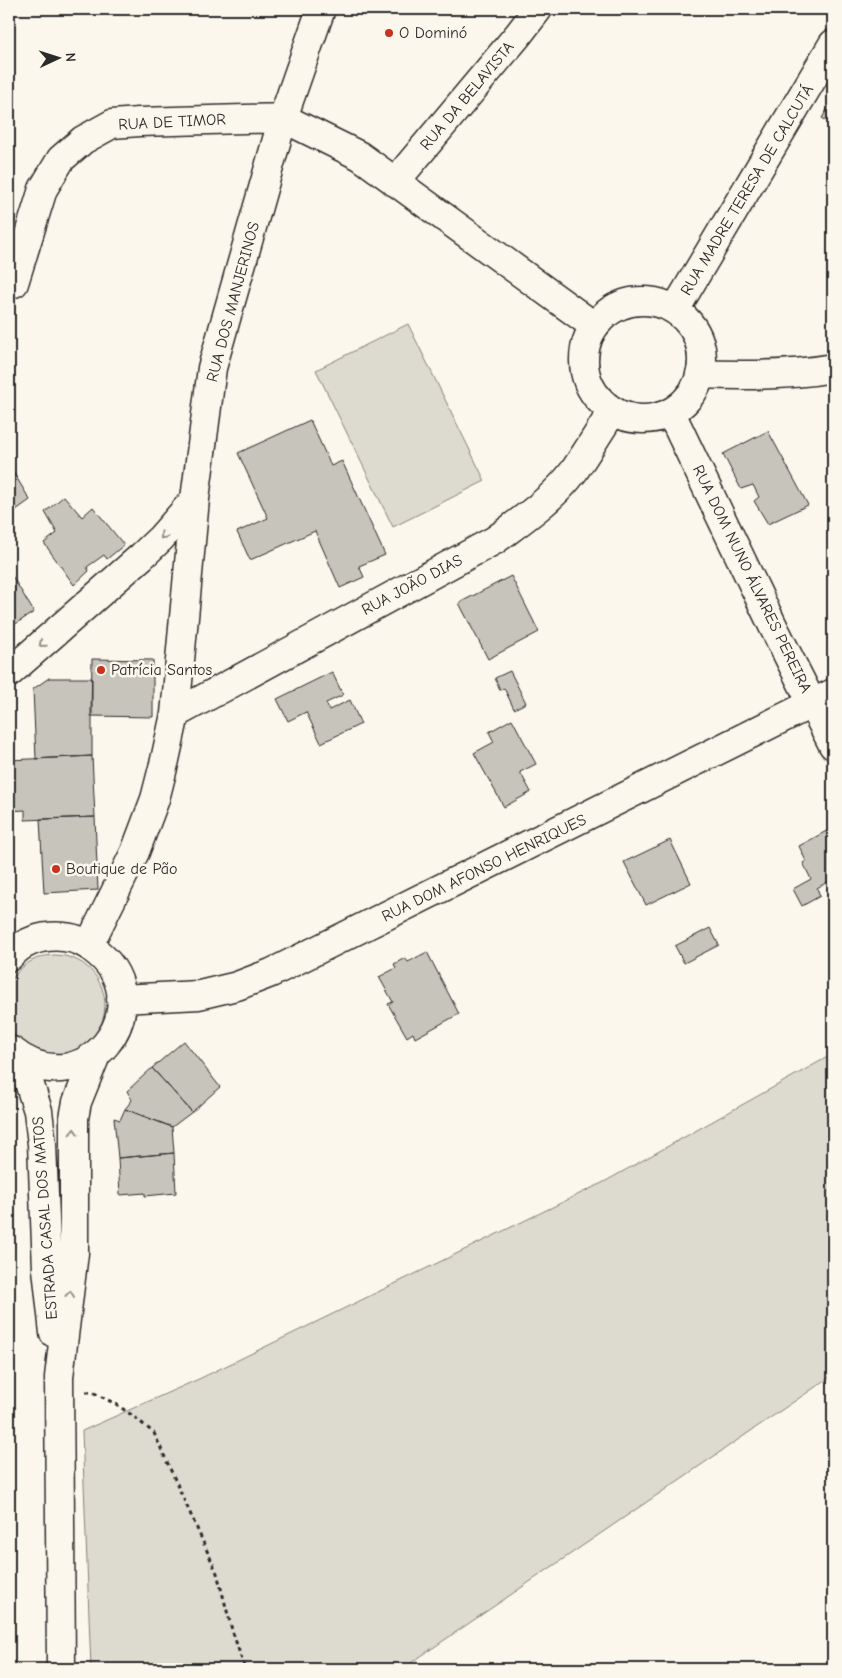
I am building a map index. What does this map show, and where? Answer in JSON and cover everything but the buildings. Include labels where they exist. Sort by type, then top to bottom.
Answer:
[{"type":"street","name":"RUA DOS MANJERINOS","points":[[89,945],[135,852],[155,799],[175,714],[195,499],[212,368],[284,118],[320,9]]},
{"type":"street","name":"RUA DA BELAVISTA","points":[[395,182],[538,9]]},
{"type":"street","name":"RUA MADRE TERESA DE CALCUTÁ","points":[[675,310],[833,44]]},
{"type":"street","points":[[284,118],[360,156],[594,326]]},
{"type":"street","name":"RUA DE TIMOR","points":[[10,290],[43,189],[61,159],[83,140],[112,124],[284,118]]},
{"type":"street","points":[[640,300],[658,303],[675,310],[689,322],[698,338],[702,356],[700,374],[694,390],[684,403],[671,413],[652,420],[632,419],[612,412],[597,400],[587,383],[583,364],[585,344],[594,326],[606,313],[622,304],[640,300]]},
{"type":"street","points":[[700,374],[771,375],[833,368]]},
{"type":"street","name":"RUA JOÃO DIAS","points":[[175,714],[495,540],[529,515],[573,472],[612,412]]},
{"type":"street","name":"RUA DOM NUNO ÁLVARES PEREIRA","points":[[671,413],[773,626],[823,698],[833,744]]},
{"type":"street","points":[[9,673],[142,556],[161,538],[195,499]]},
{"type":"street","name":"RUA DOM AFONSO HENRIQUES","points":[[122,999],[199,995],[237,986],[271,973],[823,698]]},
{"type":"street","points":[[10,953],[32,940],[51,936],[71,938],[89,945],[106,959],[117,978],[122,999],[120,1020],[110,1040],[96,1055],[79,1065],[60,1069],[40,1067],[16,1054]]},
{"type":"street","name":"ESTRADA CASAL DOS MATOS","points":[[16,1054],[38,1111],[42,1144],[47,1268],[59,1385],[61,1669]]},
{"type":"street","name":"ESTRADA CASAL DOS MATOS","points":[[59,1385],[74,1253],[74,1118],[77,1102],[96,1055]]},
{"type":"path","points":[[59,1385],[92,1392],[134,1416],[154,1433],[217,1573],[232,1630],[246,1669]]},
{"type":"shaded area","points":[[408,324],[485,481],[393,527],[316,370]]},
{"type":"shaded area","points":[[55,955],[74,959],[90,970],[101,986],[105,1005],[101,1024],[90,1040],[74,1051],[55,1055],[36,1051],[20,1040],[9,1024],[5,1005],[9,986],[20,970],[36,959]]},
{"type":"shaded area","points":[[833,1054],[833,1375],[402,1669],[91,1669],[82,1431],[201,1378],[604,1182]]},
{"type":"place","name":"O Dominó","points":[[389,33]]},
{"type":"place","name":"Patrícia Santos","points":[[101,670]]},
{"type":"place","name":"Boutique de Pão","points":[[56,869]]}]
